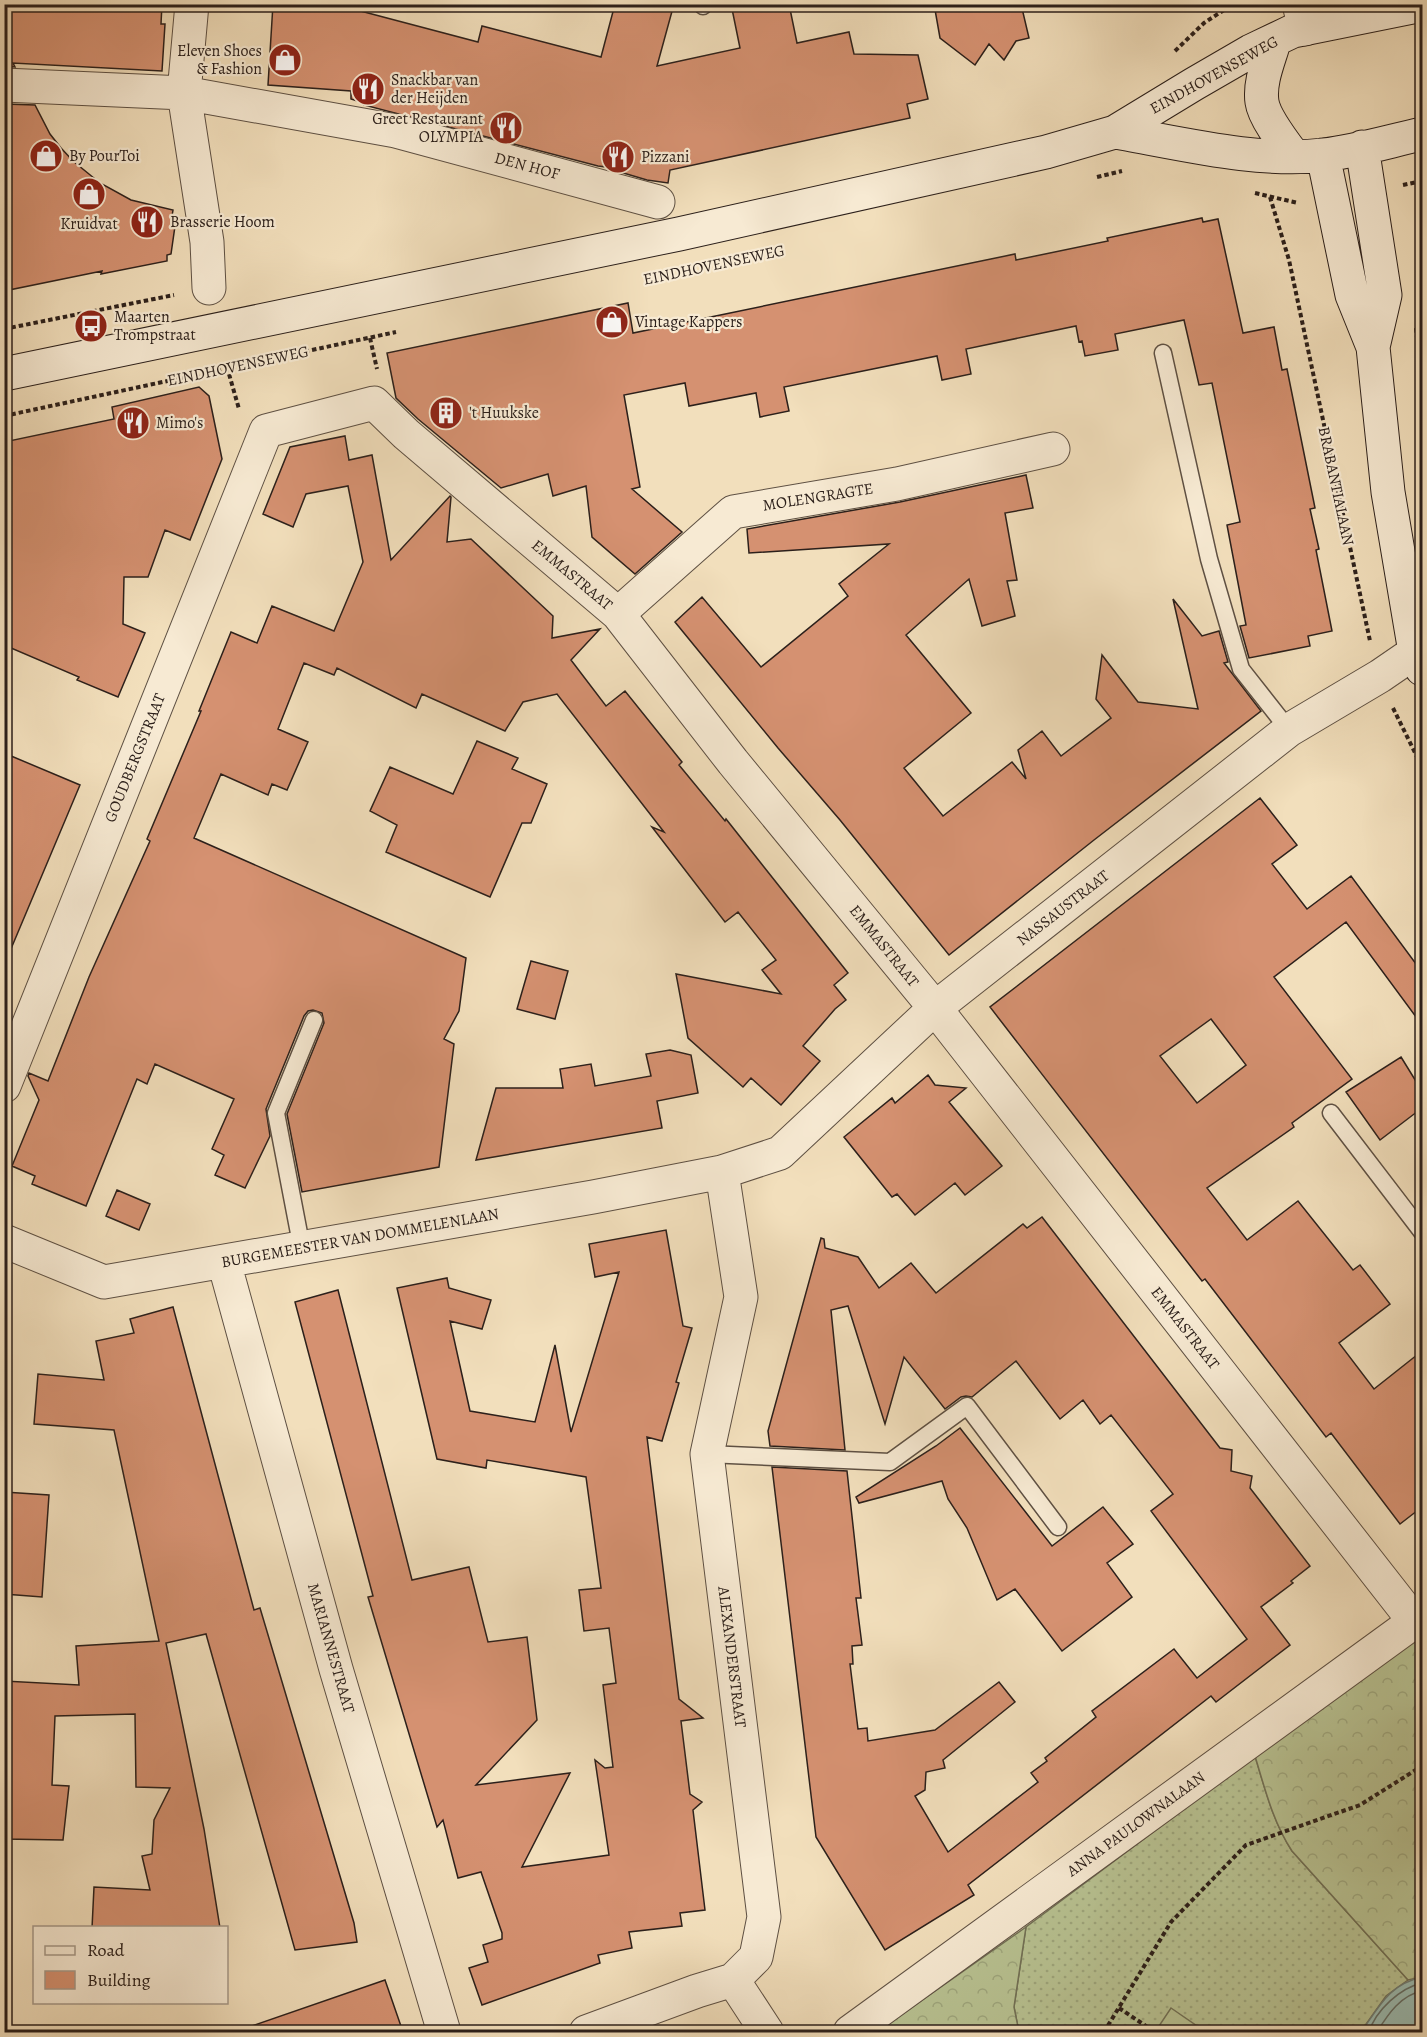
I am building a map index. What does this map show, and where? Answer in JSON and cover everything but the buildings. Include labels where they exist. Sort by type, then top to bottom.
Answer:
[{"type":"street","points":[[192,4],[184,93],[207,242],[209,288]]},
{"type":"street","name":"EINDHOVENSEWEG","points":[[4,374],[679,234],[1046,152],[1115,132],[1251,51],[1293,31],[1302,17],[1422,5]]},
{"type":"street","points":[[1274,42],[1263,80],[1262,103],[1276,132],[1308,155],[1332,197],[1352,295],[1373,347],[1388,492],[1420,657]]},
{"type":"street","name":"DEN HOF","points":[[4,86],[184,93],[396,131],[658,202]]},
{"type":"street","name":"EINDHOVENSEWEG","points":[[1115,132],[1241,153],[1308,155],[1362,147],[1422,134]]},
{"type":"street","points":[[1362,147],[1385,295],[1373,347]]},
{"type":"street","name":"EMMASTRAAT","points":[[266,431],[375,403],[406,434],[618,614],[733,762],[935,1008],[1419,1619]]},
{"type":"street","name":"GOUDBERGSTRAAT","points":[[4,1086],[266,431]]},
{"type":"street","name":"MOLENGRAGTE","points":[[618,614],[733,512],[897,484],[1053,449]]},
{"type":"street","name":"NASSAUSTRAAT","points":[[722,1172],[780,1153],[935,1008],[1289,730],[1380,676],[1420,657]]},
{"type":"street","name":"BURGEMEESTER VAN DOMMELENLAAN","points":[[4,1241],[104,1282],[302,1249],[722,1172]]},
{"type":"street","name":"ALEXANDERSTRAAT","points":[[586,2032],[733,1980],[756,1957],[764,1917],[707,1454],[741,1297],[722,1172]]},
{"type":"street","name":"MARIANNESTRAAT","points":[[224,1262],[336,1669],[444,2032]]},
{"type":"street","name":"ANNA PAULOWNALAAN","points":[[850,2032],[1419,1619]]},
{"type":"street","points":[[733,1980],[767,2032]]},
{"type":"lane","points":[[1163,353],[1209,559],[1241,669],[1289,730]]},
{"type":"lane","points":[[302,1249],[276,1113],[314,1020]]},
{"type":"lane","points":[[1331,1113],[1419,1222]]},
{"type":"lane","points":[[707,1454],[890,1462],[967,1406],[1058,1527]]},
{"type":"path","points":[[1092,178],[1127,170]]},
{"type":"path","points":[[1369,191],[1422,181]]},
{"type":"path","points":[[1250,191],[1299,203],[1332,197]]},
{"type":"path","name":"BRABANTIALAAN","points":[[1270,197],[1289,261],[1359,596],[1380,676],[1422,767]]},
{"type":"path","name":"EINDHOVENSEWEG","points":[[4,416],[404,331]]},
{"type":"path","points":[[1104,2032],[1171,1922],[1246,1845],[1360,1805],[1422,1767]]},
{"type":"path","points":[[1119,2008],[1155,2032]]},
{"type":"green space","points":[[1422,1633],[1422,1977],[1408,1980],[1292,1851],[1275,1817],[1255,1756]]},
{"type":"green space","points":[[1255,1756],[1275,1817],[1292,1851],[1408,1980],[1386,1996],[1364,2027],[1363,2032],[1019,2032],[1014,2007],[1026,1927]]},
{"type":"green space","points":[[1026,1927],[1014,2007],[1019,2032],[877,2032]]},
{"type":"green space","points":[[1171,2008],[1197,2026],[1193,2032],[1155,2032]]},
{"type":"water","points":[[1422,1977],[1422,2032],[1363,2032],[1388,1996],[1402,1984]]},
{"type":"place","name":"Eleven Shoes & Fashion","points":[[285,60]]},
{"type":"place","name":"Snackbar van der Heijden","points":[[368,89]]},
{"type":"place","name":"Greet Restaurant OLYMPIA","points":[[506,128]]},
{"type":"place","name":"By PourToi","points":[[46,156]]},
{"type":"place","name":"Pizzani","points":[[618,157]]},
{"type":"place","name":"Kruidvat","points":[[89,194]]},
{"type":"place","name":"Brasserie Hoom","points":[[147,222]]},
{"type":"place","name":"Vintage Kappers","points":[[612,322]]},
{"type":"place","name":"Maarten Trompstraat","points":[[91,326]]},
{"type":"place","name":"'t Huukske","points":[[446,413]]},
{"type":"place","name":"Mimo's","points":[[133,423]]}]
